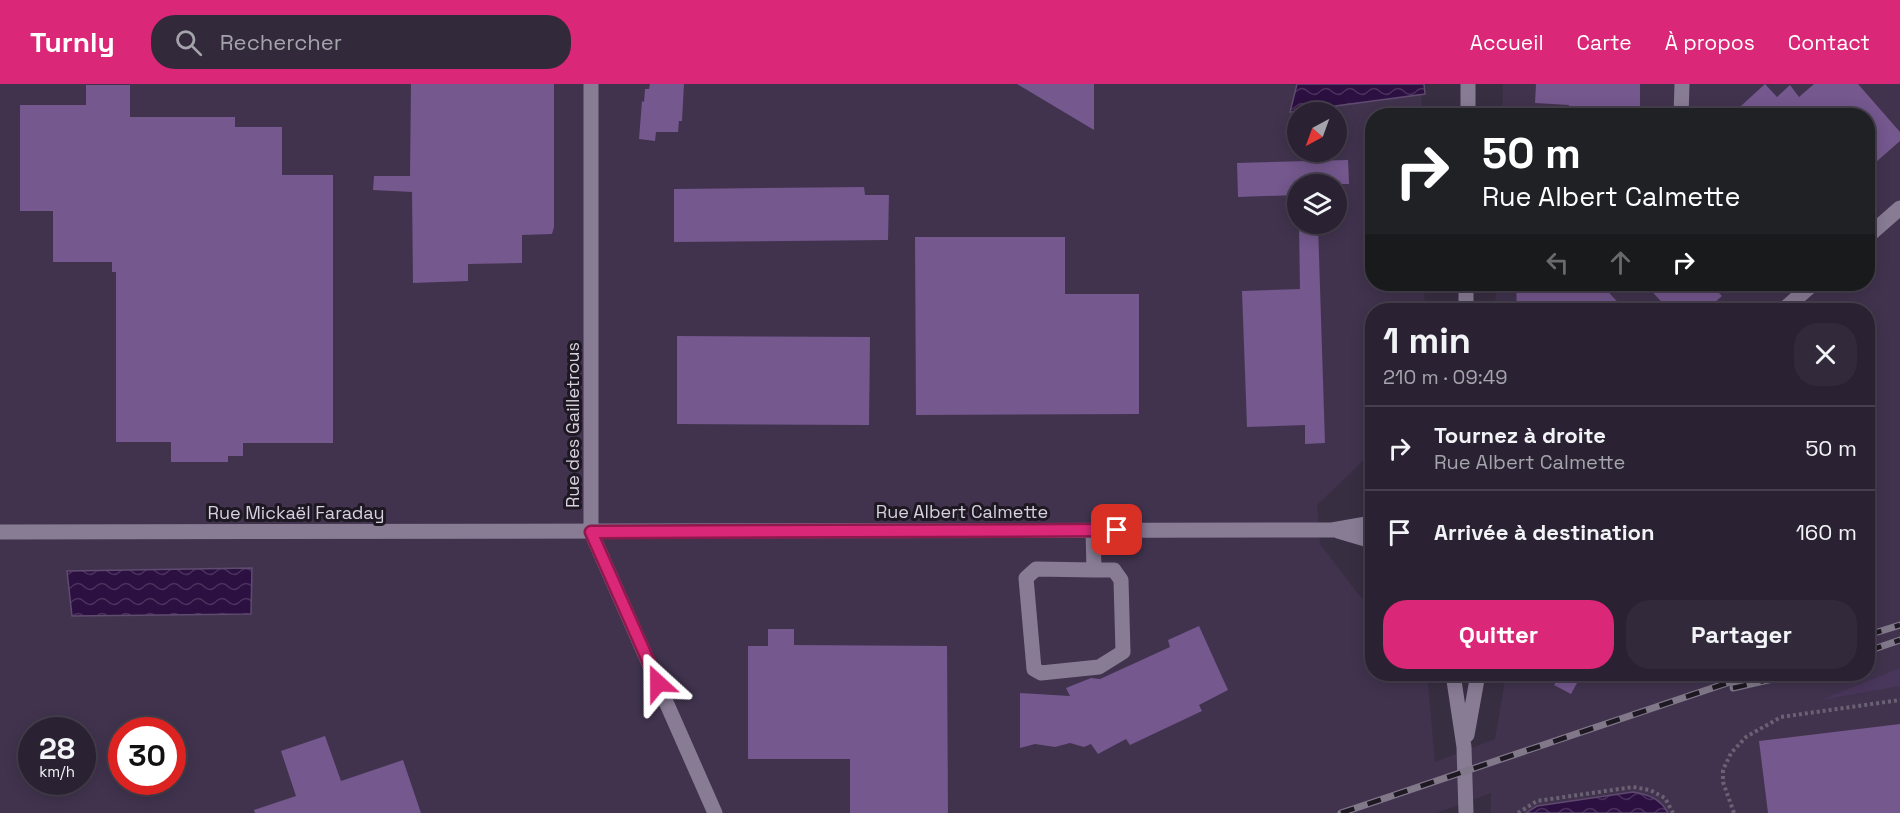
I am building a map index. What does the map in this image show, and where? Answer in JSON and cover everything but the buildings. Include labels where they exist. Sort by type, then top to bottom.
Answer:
[{"type":"street","name":"Rue des Gailletrous","points":[[591,84],[591,532],[715,813]]},
{"type":"street","points":[[1468,84],[1468,108]]},
{"type":"street","points":[[1681,108],[1682,84]]},
{"type":"street","points":[[1875,230],[1900,208]]},
{"type":"street","points":[[1790,303],[1801,291]]},
{"type":"street","name":"Rue Albert Calmette","points":[[591,532],[1332,530],[1365,524]]},
{"type":"street","points":[[1093,530],[1094,570]]},
{"type":"street","name":"Rue Albert Calmette","points":[[1332,530],[1365,538]]},
{"type":"street","name":"Rue Mickaël Faraday","points":[[0,532],[591,532]]},
{"type":"street","points":[[1036,569],[1094,570],[1114,570],[1121,580],[1123,652],[1099,667],[1041,673],[1034,669],[1026,578],[1036,569]]},
{"type":"street","points":[[1453,681],[1464,747],[1466,813]]},
{"type":"street","points":[[1464,747],[1477,681]]},
{"type":"path","points":[[1734,813],[1723,782],[1723,770],[1731,753],[1746,737],[1781,717],[1900,700]]},
{"type":"path","points":[[1518,813],[1537,801],[1633,787],[1650,790],[1665,798],[1673,813]]},
{"type":"shaded area","points":[[0,84],[1421,84],[1422,108],[1365,108],[1365,291],[1424,291],[1425,303],[1365,303],[1365,459],[1317,505],[1320,544],[1365,601],[1365,681],[1428,681],[1435,762],[1495,739],[1505,681],[1875,681],[1875,303],[1495,303],[1496,291],[1875,291],[1875,108],[1502,108],[1503,84],[1900,84],[1900,813],[1491,813],[1491,793],[1436,813],[0,813]]},
{"type":"shaded area","points":[[1900,668],[1900,686],[1821,700],[1868,681],[1875,681],[1875,678]]},
{"type":"water","points":[[1297,84],[1424,84],[1425,94],[1347,104],[1347,102],[1292,102]]},
{"type":"water","points":[[252,568],[251,614],[72,616],[67,571]]},
{"type":"water","points":[[1633,792],[1654,798],[1668,813],[1526,813],[1537,806]]},
{"type":"railway","points":[[1875,633],[1900,625]]},
{"type":"railway","points":[[1875,649],[1900,640]]},
{"type":"railway","points":[[1341,813],[1733,681]]},
{"type":"railway","points":[[1733,688],[1764,681]]},
{"type":"route","points":[[658,683],[591,532],[1117,530]]}]
